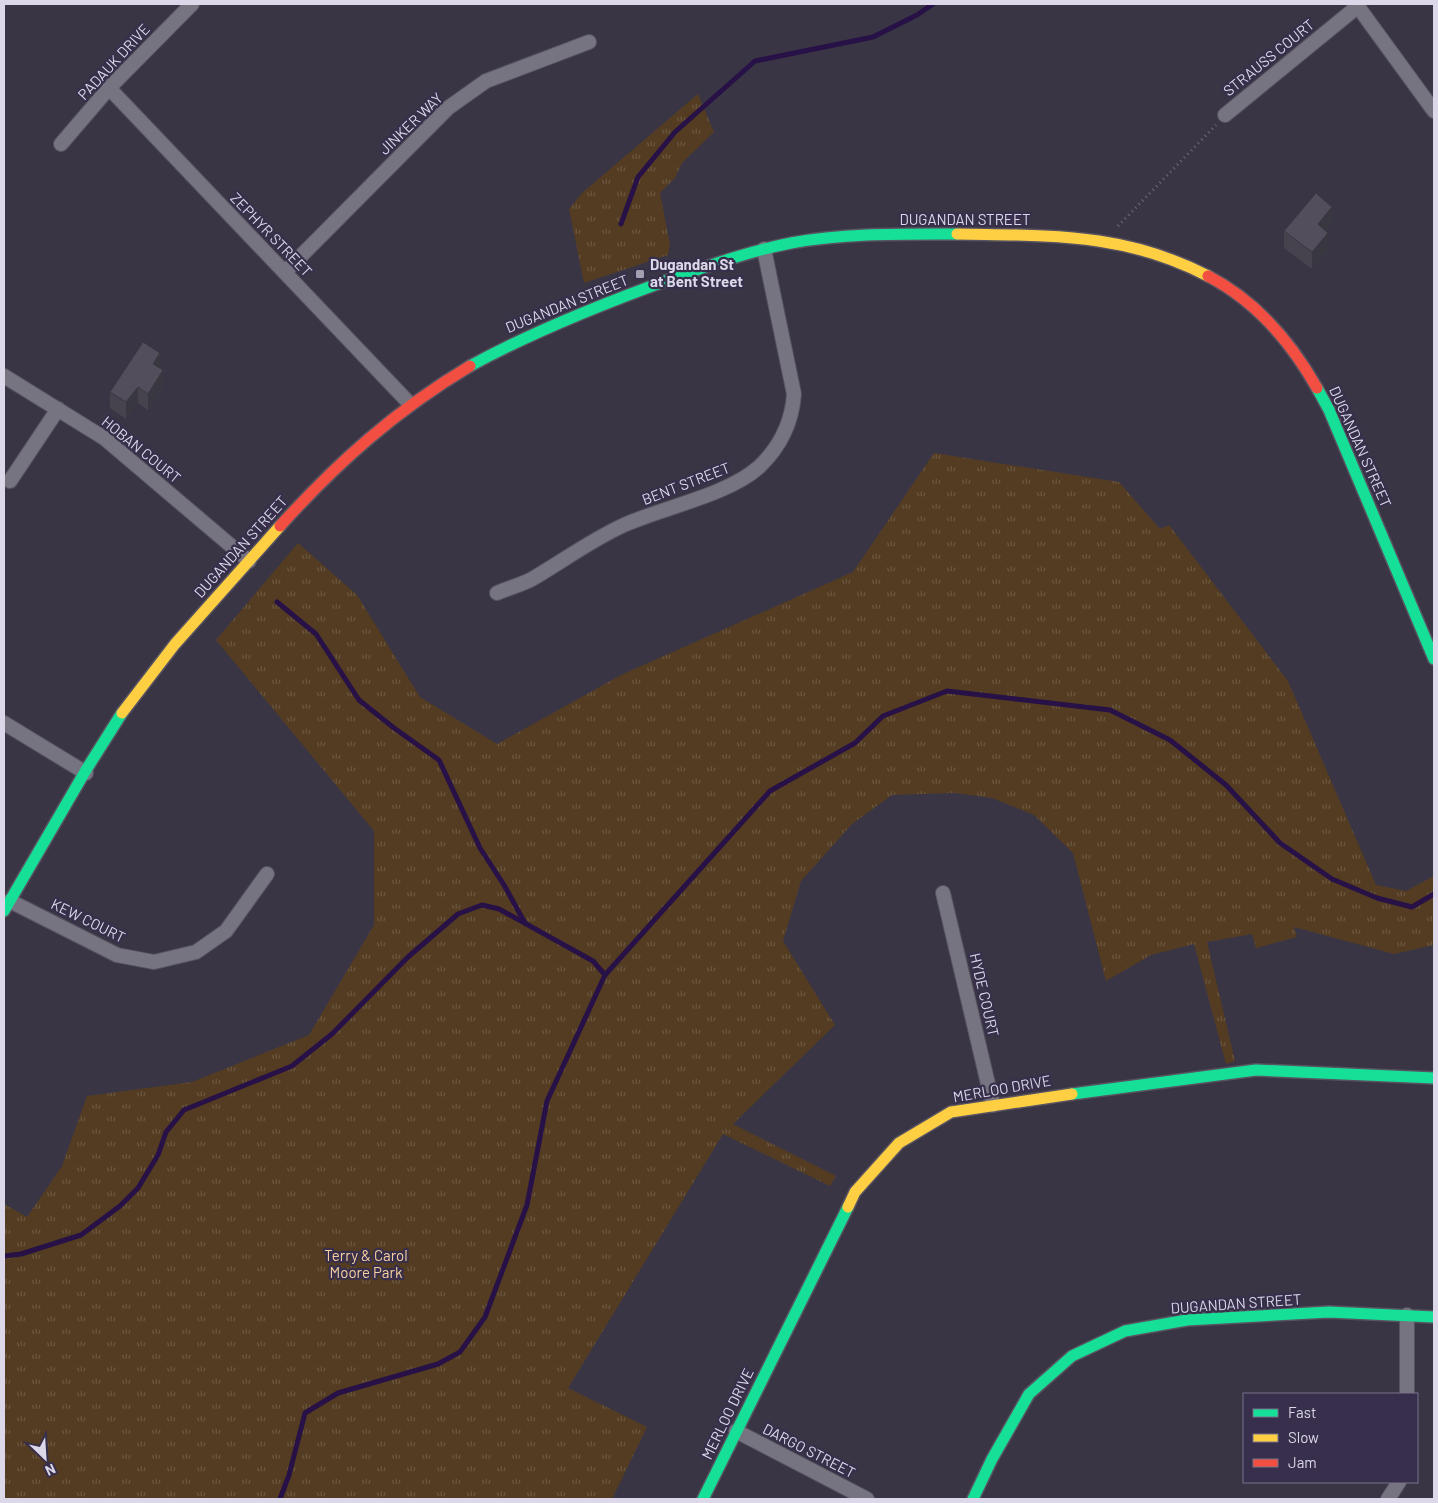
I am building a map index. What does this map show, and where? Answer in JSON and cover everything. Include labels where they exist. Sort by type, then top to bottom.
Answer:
[{"type":"street","name":"PADAUK DRIVE","points":[[61,144],[109,88],[192,4]]},
{"type":"street","points":[[1356,5],[1434,111]]},
{"type":"street","name":"STRAUSS COURT","points":[[1225,115],[1356,5]]},
{"type":"street","name":"JINKER WAY","points":[[285,272],[448,108],[486,81],[589,42]]},
{"type":"street","name":"ZEPHYR STREET","points":[[109,88],[410,404]]},
{"type":"street","name":"DUGANDAN STREET","points":[[7,906],[86,773],[140,688],[169,652],[296,508],[340,465],[410,404],[480,360],[548,326],[692,272],[764,249],[792,243],[872,234],[1049,235],[1105,240],[1147,250],[1190,268],[1231,291],[1268,321],[1287,343],[1316,385],[1330,410],[1434,659]]},
{"type":"street","name":"BENT STREET","points":[[497,593],[531,580],[577,550],[623,526],[740,481],[758,468],[775,450],[786,432],[793,412],[794,394],[764,249]]},
{"type":"street","name":"HOBAN COURT","points":[[4,376],[104,438],[249,561]]},
{"type":"street","points":[[10,481],[58,409]]},
{"type":"street","points":[[4,723],[86,773]]},
{"type":"street","name":"KEW COURT","points":[[7,906],[117,955],[154,962],[196,952],[226,931],[267,874]]},
{"type":"street","name":"HYDE COURT","points":[[943,893],[993,1105]]},
{"type":"street","name":"MERLOO DRIVE","points":[[703,1499],[855,1192],[899,1143],[951,1112],[1256,1070],[1434,1078]]},
{"type":"street","name":"DUGANDAN STREET","points":[[973,1499],[992,1459],[1029,1394],[1072,1356],[1126,1331],[1187,1320],[1329,1312],[1434,1317]]},
{"type":"street","points":[[1407,1315],[1407,1393]]},
{"type":"street","name":"DARGO STREET","points":[[736,1431],[867,1499]]},
{"type":"street","points":[[1388,1499],[1398,1483]]},
{"type":"path","points":[[1105,240],[1225,115]]},
{"type":"green space","points":[[698,94],[714,132],[682,163],[675,178],[660,193],[670,245],[668,255],[584,283],[569,209],[582,193]]},
{"type":"green space","name":"Terry & Carol Moore Park","points":[[934,453],[1119,482],[1160,529],[1169,525],[1288,681],[1376,885],[1406,891],[1434,876],[1434,945],[1394,954],[1294,927],[1297,937],[1256,948],[1252,934],[1207,942],[1235,1061],[1226,1064],[1194,944],[1151,955],[1106,981],[1073,853],[1034,815],[992,798],[955,793],[892,795],[852,824],[801,881],[783,941],[835,1025],[733,1124],[836,1176],[830,1186],[723,1134],[568,1388],[647,1427],[612,1499],[4,1499],[4,1204],[27,1217],[62,1166],[87,1096],[192,1082],[309,1035],[374,925],[374,831],[216,640],[298,543],[357,595],[420,697],[497,744],[621,675],[853,572]]},
{"type":"building","points":[[1316,193],[1332,207],[1318,224],[1328,233],[1312,252],[1284,231]]},
{"type":"building","points":[[143,342],[160,353],[153,364],[163,370],[148,394],[138,387],[126,402],[110,392]]},
{"type":"waterway","points":[[621,224],[638,177],[675,132],[755,61],[873,37],[917,15],[933,4]]},
{"type":"waterway","points":[[277,602],[316,634],[359,700],[439,760],[480,848],[504,885],[525,923]]},
{"type":"waterway","points":[[280,1499],[289,1475],[305,1413],[338,1393],[438,1364],[460,1352],[485,1317],[527,1205],[547,1101],[605,975],[770,791],[855,743],[883,716],[947,691],[1110,710],[1170,740],[1226,785],[1280,843],[1332,879],[1377,898],[1412,907],[1434,894]]},
{"type":"waterway","points":[[4,1256],[21,1254],[81,1235],[120,1206],[138,1188],[158,1155],[166,1132],[184,1110],[292,1066],[332,1034],[408,957],[458,914],[482,905],[499,909],[593,961],[605,975]]},
{"type":"traffic: fast","points":[[470,366],[519,341],[594,308],[645,288],[761,250],[832,237],[957,234]]},
{"type":"traffic: fast","points":[[1317,388],[1329,410],[1434,659]]},
{"type":"traffic: fast","points":[[4,911],[86,770],[122,713]]},
{"type":"traffic: fast","points":[[1072,1094],[1256,1070],[1434,1078]]},
{"type":"traffic: fast","points":[[703,1499],[848,1207]]},
{"type":"traffic: fast","points":[[973,1499],[992,1459],[1029,1394],[1072,1356],[1125,1331],[1187,1320],[1329,1312],[1434,1317]]},
{"type":"traffic: slow","points":[[957,234],[1024,235],[1085,239],[1116,244],[1146,251],[1208,276]]},
{"type":"traffic: slow","points":[[122,713],[175,644],[280,526]]},
{"type":"traffic: slow","points":[[848,1207],[855,1192],[899,1143],[951,1112],[1072,1094]]},
{"type":"traffic: jam","points":[[1208,276],[1242,298],[1271,324],[1296,355],[1317,388]]},
{"type":"traffic: jam","points":[[280,526],[324,480],[369,439],[417,401],[470,366]]},
{"type":"place","name":"Dugandan St at Bent Street","points":[[640,274]]}]
